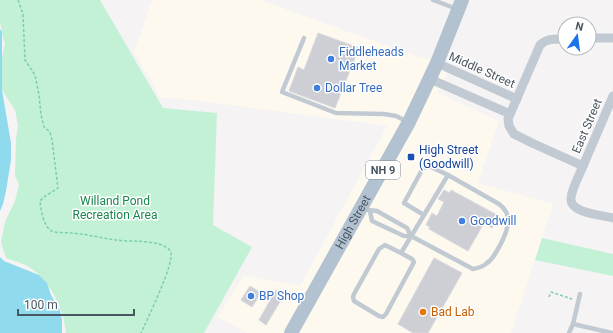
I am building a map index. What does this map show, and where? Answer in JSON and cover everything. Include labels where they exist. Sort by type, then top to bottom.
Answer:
[{"type":"main road","name":"High Street","points":[[291,333],[366,209],[430,79],[460,5]]},
{"type":"street","points":[[597,38],[613,38]]},
{"type":"street","name":"Middle Street","points":[[510,114],[540,45],[544,41],[557,39]]},
{"type":"street","name":"Middle Street","points":[[437,63],[517,98]]},
{"type":"street","points":[[430,79],[510,114],[508,119],[509,126],[514,134],[583,166]]},
{"type":"street","name":"East Street","points":[[613,96],[571,197],[571,202],[574,208],[580,211],[613,218]]},
{"type":"lane","points":[[433,0],[460,5]]},
{"type":"lane","points":[[304,38],[282,92],[336,113],[384,114],[396,116],[409,122]]},
{"type":"lane","points":[[366,209],[372,221],[404,236],[411,236],[473,269],[480,268],[492,259],[507,226],[507,216],[504,209],[499,204],[448,174],[429,166],[423,168],[404,203],[424,215]]},
{"type":"lane","points":[[401,253],[448,174]]},
{"type":"lane","points":[[366,209],[377,211],[407,228],[411,236]]},
{"type":"lane","points":[[385,245],[401,253],[412,259],[414,262],[386,314],[379,316],[354,301],[354,294],[379,249],[385,245]]},
{"type":"lane","points":[[569,333],[580,294]]},
{"type":"lane","points":[[572,324],[612,333]]},
{"type":"path","points":[[18,0],[22,14],[25,60],[35,75],[41,115],[44,127],[50,132],[55,160],[58,188],[40,201],[45,224],[50,230],[55,232],[127,241],[149,242],[168,248],[171,253],[166,276],[141,333]]},
{"type":"path","points":[[549,297],[551,292],[578,302]]},
{"type":"shaded area","points":[[152,0],[260,0],[416,56],[451,64],[438,93],[499,121],[478,183],[553,204],[511,333],[247,333],[218,317],[244,275],[300,286],[387,126],[193,100],[161,98],[134,52]]},
{"type":"green space","name":"Willand Pond Recreation Area","points":[[0,0],[100,0],[163,108],[217,113],[213,225],[252,247],[204,333],[66,333],[65,324],[59,305],[55,296],[43,279],[29,267],[6,258],[1,242],[5,222],[15,201],[19,185],[15,175],[18,125],[15,110],[2,90],[0,65],[5,44],[0,21]]},
{"type":"green space","points":[[542,238],[613,254],[613,276],[535,260]]},
{"type":"water","points":[[0,29],[2,32],[2,90],[11,143],[11,160],[6,191],[0,211]]},
{"type":"water","points":[[0,257],[4,261],[39,275],[47,283],[51,295],[60,310],[62,333],[0,333]]},
{"type":"building","points":[[318,33],[359,48],[335,108],[289,91],[298,67],[304,70]]},
{"type":"building","points":[[444,190],[450,193],[451,190],[499,216],[492,228],[484,223],[468,251],[429,229],[430,227],[426,225],[432,213],[437,216],[444,202],[438,199]]},
{"type":"building","points":[[434,258],[462,273],[428,333],[413,333],[398,324]]},
{"type":"building","name":"BP Shop","points":[[250,286],[261,293],[252,307],[241,300]]},
{"type":"building","points":[[276,290],[284,295],[266,325],[259,320]]},
{"type":"place","name":"Fiddleheads Market","points":[[331,59]]},
{"type":"place","name":"Dollar Tree","points":[[317,88]]},
{"type":"place","name":"High Street (Goodwill)","points":[[411,157]]},
{"type":"place","name":"Goodwill","points":[[462,221]]},
{"type":"place","name":"BP Shop","points":[[251,296]]},
{"type":"place","name":"Bad Lab","points":[[423,312]]}]
